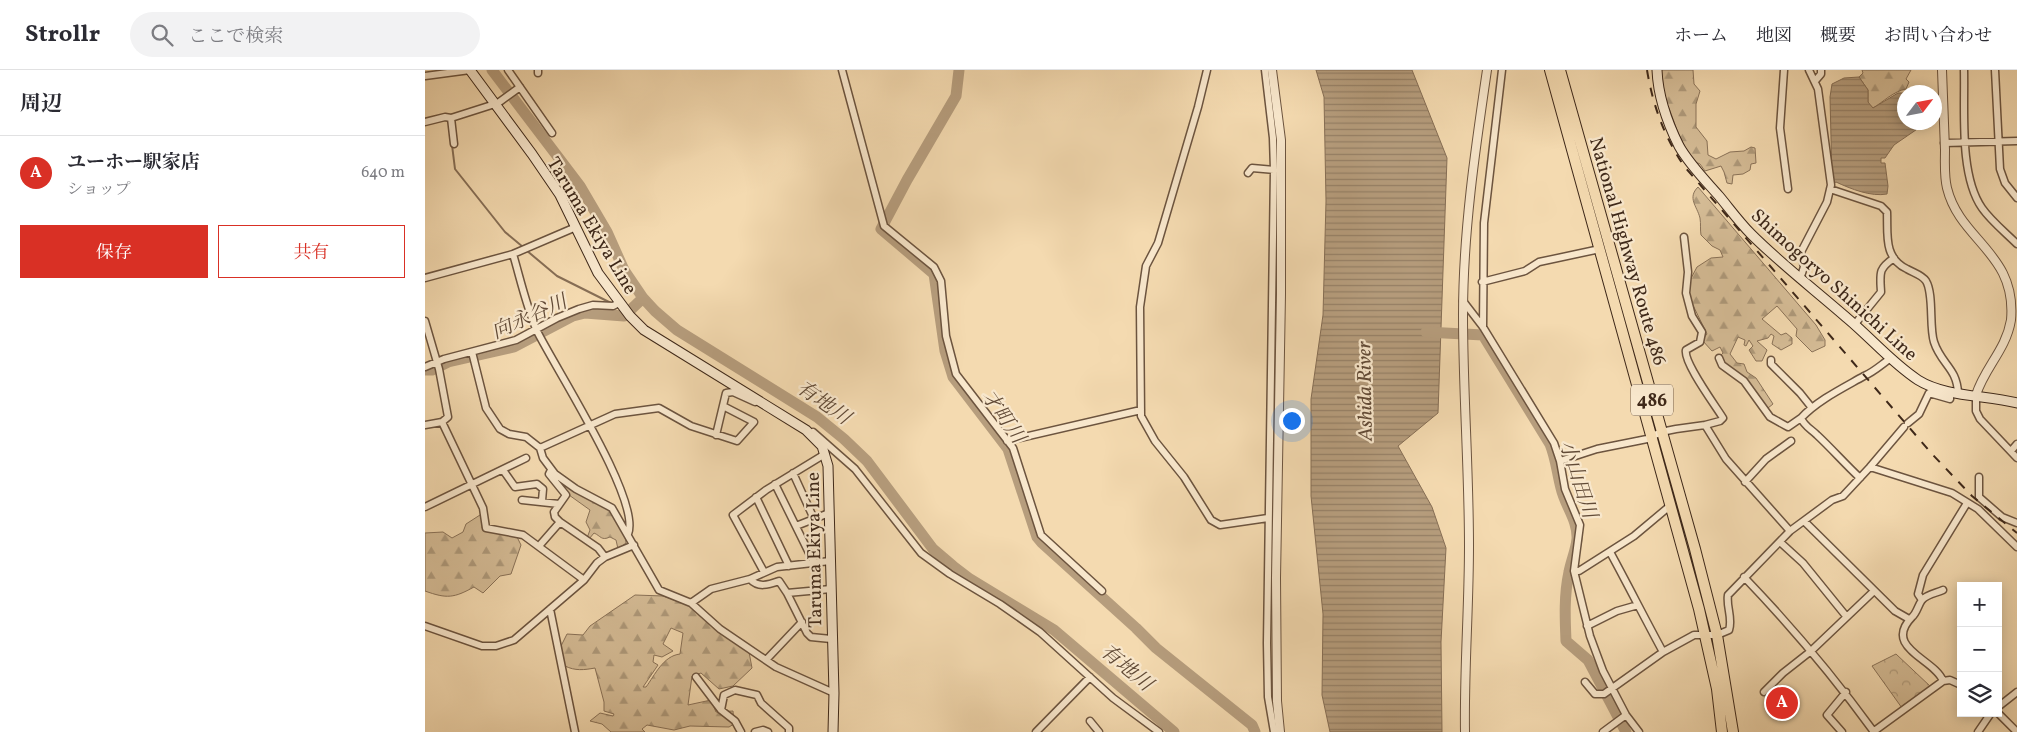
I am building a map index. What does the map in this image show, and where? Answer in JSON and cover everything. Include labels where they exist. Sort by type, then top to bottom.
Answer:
[{"type":"highway","name":"National Highway Route 486","points":[[1550,70],[1600,248],[1657,435],[1695,549],[1711,635],[1733,732]]},
{"type":"highway","name":"National Highway Route 486","points":[[1560,70],[1657,435],[1671,505],[1711,635],[1722,732]]},
{"type":"main road","name":"Taruma Ekiya Line","points":[[470,70],[496,103],[560,195],[598,273],[628,313],[644,330],[806,430],[821,446],[828,466],[831,639],[834,693],[833,732]]},
{"type":"main road","name":"Shimogoryo Shinichi Line","points":[[1657,70],[1657,80],[1665,109],[1679,146],[1694,168],[1750,233],[1800,279],[1919,380],[1954,393],[2017,403]]},
{"type":"street","points":[[425,76],[470,70]]},
{"type":"street","points":[[508,70],[552,133]]},
{"type":"street","points":[[842,70],[884,226],[934,267],[941,281],[946,336],[957,374],[1013,448],[1041,535],[1102,591]]},
{"type":"street","points":[[1207,70],[1158,243],[1146,266],[1140,307],[1141,410],[1145,426],[1185,478],[1211,520],[1220,525],[1268,518]]},
{"type":"street","points":[[1265,70],[1275,170],[1268,518],[1268,697],[1274,732]]},
{"type":"street","points":[[1273,70],[1281,140],[1281,294],[1276,578],[1277,701],[1280,732]]},
{"type":"street","points":[[1465,732],[1469,546],[1463,301],[1467,228],[1474,158],[1487,70]]},
{"type":"street","points":[[1483,327],[1485,223],[1501,70]]},
{"type":"street","points":[[1784,70],[1780,128],[1788,189]]},
{"type":"street","points":[[1800,279],[1804,267],[1801,252],[1827,202],[1830,189],[1818,89],[1809,70]]},
{"type":"street","points":[[1815,81],[1821,74],[1821,70]]},
{"type":"street","points":[[1942,70],[1947,188],[1959,215],[2001,262],[2014,299],[2007,338],[1996,359],[1981,380],[1975,395],[1976,411],[1979,419],[2017,458]]},
{"type":"street","points":[[1964,70],[1967,170],[1972,189],[1983,209],[2017,244]]},
{"type":"street","points":[[1995,70],[2000,169],[2005,183],[2017,198]]},
{"type":"street","points":[[425,122],[445,117],[451,118],[496,103],[520,87]]},
{"type":"street","points":[[451,118],[454,144]]},
{"type":"street","points":[[1273,138],[1279,123]]},
{"type":"street","points":[[1944,143],[2017,141]]},
{"type":"street","points":[[1248,172],[1252,168],[1275,170]]},
{"type":"street","points":[[1585,682],[1595,694],[1609,690],[1663,652],[1694,635],[1711,635],[1729,630],[1731,624],[1727,602],[1728,595],[1744,578],[1790,532],[1832,500],[1843,496],[1906,425],[1919,414],[1929,393],[1950,399],[1954,393],[1957,380],[1933,342],[1928,285],[1920,275],[1898,264],[1894,258],[1887,245],[1887,212],[1881,206],[1830,189]]},
{"type":"street","points":[[425,278],[513,254],[576,227]]},
{"type":"street","points":[[1560,460],[1597,449],[1628,444],[1657,435],[1705,425],[1720,421],[1723,418],[1694,373],[1685,354],[1686,350],[1701,342],[1703,332],[1692,316],[1686,293],[1689,272],[1685,237]]},
{"type":"street","points":[[1483,282],[1525,271],[1539,262],[1600,248]]},
{"type":"street","points":[[513,254],[536,330],[591,425],[622,495],[628,515],[629,530],[627,534]]},
{"type":"street","points":[[1855,324],[1881,292],[1880,273],[1884,265],[1894,258]]},
{"type":"street","points":[[1463,301],[1483,327],[1554,443],[1560,460],[1565,489],[1581,524],[1574,571],[1587,626],[1596,656],[1622,718],[1639,732]]},
{"type":"street","points":[[425,367],[439,366],[472,352],[516,340],[557,318],[579,309],[593,305],[613,306],[619,303]]},
{"type":"street","points":[[425,322],[439,366],[447,417],[442,422],[425,425]]},
{"type":"street","points":[[472,352],[486,408],[500,429],[509,434],[526,437],[540,448],[543,458],[551,470],[576,489],[612,508],[659,590],[691,603],[720,629],[777,667],[834,693]]},
{"type":"street","points":[[1719,358],[1722,365],[1744,381],[1770,417],[1788,426],[1812,408],[1854,381],[1866,376],[1891,358]]},
{"type":"street","points":[[1771,360],[1771,364],[1800,392],[1812,408]]},
{"type":"street","points":[[715,435],[726,393],[733,392],[768,407]]},
{"type":"street","points":[[540,448],[615,414],[659,408],[691,426],[737,441],[754,422],[723,406]]},
{"type":"street","points":[[1007,441],[1141,410]]},
{"type":"street","points":[[1801,418],[1803,423],[1816,433],[1833,453],[1860,478]]},
{"type":"street","points":[[442,422],[483,508],[486,528],[523,535],[584,580]]},
{"type":"street","points":[[1705,425],[1726,459],[1790,532]]},
{"type":"street","points":[[806,430],[813,432],[855,469],[921,553],[1040,632],[1113,698],[1159,732]]},
{"type":"street","points":[[1745,482],[1766,459],[1791,441]]},
{"type":"street","points":[[2011,451],[2017,444]]},
{"type":"street","points":[[764,572],[733,515],[775,484],[825,454]]},
{"type":"street","points":[[425,507],[527,458]]},
{"type":"street","points":[[1870,467],[1952,493],[1978,509],[2017,547]]},
{"type":"street","points":[[503,470],[515,487],[537,484],[543,489],[542,501]]},
{"type":"street","points":[[551,470],[549,474],[566,495],[559,504],[555,517],[598,548],[605,557]]},
{"type":"street","points":[[793,474],[814,519]]},
{"type":"street","points":[[1979,477],[1979,497],[2002,517],[2017,524]]},
{"type":"street","points":[[775,484],[814,563]]},
{"type":"street","points":[[756,497],[789,566]]},
{"type":"street","points":[[522,500],[559,504]]},
{"type":"street","points":[[1922,600],[1919,594],[1923,575],[1967,503]]},
{"type":"street","points":[[1574,571],[1579,571],[1634,536],[1671,505]]},
{"type":"street","points":[[796,526],[829,513]]},
{"type":"street","points":[[1990,521],[2002,517]]},
{"type":"street","points":[[1804,521],[1895,611],[1909,620]]},
{"type":"street","points":[[539,546],[560,522]]},
{"type":"street","points":[[1780,542],[1803,562],[1846,616]]},
{"type":"street","points":[[425,626],[482,646],[495,646],[514,640],[584,580],[597,563],[605,557],[634,545]]},
{"type":"street","points":[[1610,552],[1663,652]]},
{"type":"street","points":[[691,603],[711,589],[750,579],[777,566],[831,561]]},
{"type":"street","points":[[1744,578],[1779,613],[1846,692],[1874,732],[1943,681],[1951,680],[1957,683]]},
{"type":"street","points":[[750,579],[756,584],[764,586],[779,581],[807,633],[811,637],[831,639]]},
{"type":"street","points":[[787,593],[831,589]]},
{"type":"street","points":[[1943,590],[1929,595],[1922,600],[1914,616],[1909,620],[1904,629],[1907,645],[1912,653],[1940,674],[1943,681]]},
{"type":"street","points":[[1764,692],[1783,673],[1811,651],[1874,591]]},
{"type":"street","points":[[1587,626],[1617,612],[1638,605]]},
{"type":"street","points":[[550,609],[575,732]]},
{"type":"street","points":[[766,660],[802,622]]},
{"type":"street","points":[[696,677],[721,710],[735,721],[741,732]]},
{"type":"street","points":[[1036,732],[1090,677]]},
{"type":"street","points":[[721,710],[724,695],[735,690],[757,695],[761,703],[789,728],[789,732]]},
{"type":"street","points":[[1842,732],[1827,715],[1846,692]]},
{"type":"street","points":[[2002,704],[2017,692]]},
{"type":"street","points":[[1978,732],[1988,717]]},
{"type":"street","points":[[2002,717],[2017,732]]},
{"type":"street","points":[[1603,732],[1622,718]]},
{"type":"street","points":[[1090,721],[1099,732]]},
{"type":"street","points":[[755,732],[763,730],[768,732]]},
{"type":"green space","points":[[1659,70],[1693,70],[1694,84],[1700,91],[1696,104],[1696,127],[1707,141],[1708,155],[1716,159],[1730,152],[1744,151],[1751,147],[1755,148],[1756,163],[1751,164],[1750,170],[1743,174],[1733,175],[1732,184],[1727,183],[1721,166],[1705,171],[1700,164],[1691,160],[1669,108],[1663,99]]},
{"type":"green space","points":[[1862,70],[1911,70],[1906,79],[1909,82],[1908,85],[1897,85],[1897,92],[1873,108],[1868,103],[1868,90],[1859,77],[1863,73]]},
{"type":"green space","points":[[1698,187],[1816,325],[1825,340],[1825,346],[1812,352],[1796,336],[1797,329],[1777,306],[1762,319],[1781,335],[1786,333],[1792,338],[1792,344],[1781,350],[1772,344],[1774,336],[1771,334],[1768,338],[1757,341],[1767,350],[1762,361],[1756,361],[1749,350],[1753,346],[1749,340],[1746,346],[1744,345],[1745,340],[1738,337],[1730,354],[1737,363],[1744,364],[1747,372],[1756,378],[1773,404],[1768,408],[1745,379],[1725,365],[1720,356],[1723,353],[1720,347],[1712,351],[1702,340],[1707,334],[1688,295],[1689,282],[1697,267],[1711,258],[1723,257],[1720,250],[1712,246],[1701,235],[1700,218],[1693,198]]},
{"type":"green space","points":[[552,476],[611,509],[625,535],[626,543],[618,549],[616,540],[610,537],[603,538],[594,533],[589,539],[587,538],[590,530],[586,522],[590,510],[569,495],[564,486]]},
{"type":"green space","points":[[480,515],[483,519],[482,528],[516,535],[521,545],[511,574],[500,576],[483,593],[474,587],[450,596],[425,591],[425,533],[443,532],[452,538],[463,532],[466,524]]},
{"type":"green space","points":[[635,595],[663,596],[692,606],[749,652],[752,668],[733,686],[719,689],[701,673],[692,676],[688,705],[711,700],[716,712],[733,711],[734,724],[729,727],[690,726],[674,730],[647,725],[642,729],[645,732],[611,732],[602,724],[590,721],[600,713],[613,716],[614,714],[604,711],[604,702],[595,668],[580,670],[565,666],[559,650],[567,634],[583,635],[590,626]],"holes":[[[671,628],[683,633],[680,654],[664,662],[646,687],[643,687],[658,665],[653,662],[654,655],[662,657],[673,651],[663,644]]]},
{"type":"green space","points":[[1896,654],[1931,687],[1902,708],[1872,666]]},
{"type":"water","name":"Ashida River","points":[[1316,70],[1412,70],[1447,158],[1438,413],[1398,446],[1432,507],[1446,548],[1441,642],[1442,732],[1330,732],[1322,695],[1323,614],[1311,496],[1311,399],[1323,315],[1326,201],[1324,97]]},
{"type":"water","points":[[1859,77],[1868,90],[1868,102],[1873,108],[1897,94],[1897,130],[1916,130],[1894,145],[1885,158],[1881,158],[1881,163],[1885,163],[1888,186],[1887,194],[1861,192],[1836,182],[1834,183],[1832,179],[1830,97],[1832,84],[1844,78]]},
{"type":"waterway","name":"有地川","points":[[492,70],[580,186],[607,232],[624,270],[643,298],[655,311],[677,330],[817,417],[867,461],[933,549],[970,579],[1054,630],[1174,732]]},
{"type":"waterway","name":"才町川","points":[[959,70],[956,96],[881,229],[934,274],[945,351],[953,377],[1008,449],[1037,537],[1156,648],[1252,725],[1255,732]]},
{"type":"waterway","points":[[452,145],[455,169],[505,232],[523,247]]},
{"type":"waterway","points":[[526,250],[557,276],[611,303]]},
{"type":"waterway","name":"向永谷川","points":[[425,370],[432,370],[448,362],[514,347],[573,316],[585,313],[624,316],[643,298]]},
{"type":"waterway","name":"向永谷川","points":[[614,310],[614,315]]},
{"type":"waterway","name":"小山田川","points":[[1426,332],[1483,335],[1550,444],[1563,495],[1577,532],[1566,589],[1566,641],[1588,660],[1626,732]]},
{"type":"railway","points":[[1647,70],[1660,120],[1684,166],[1932,454],[1972,496],[2017,533]]},
{"type":"place","name":"ユーホー駅家店","points":[[1782,703]]}]
